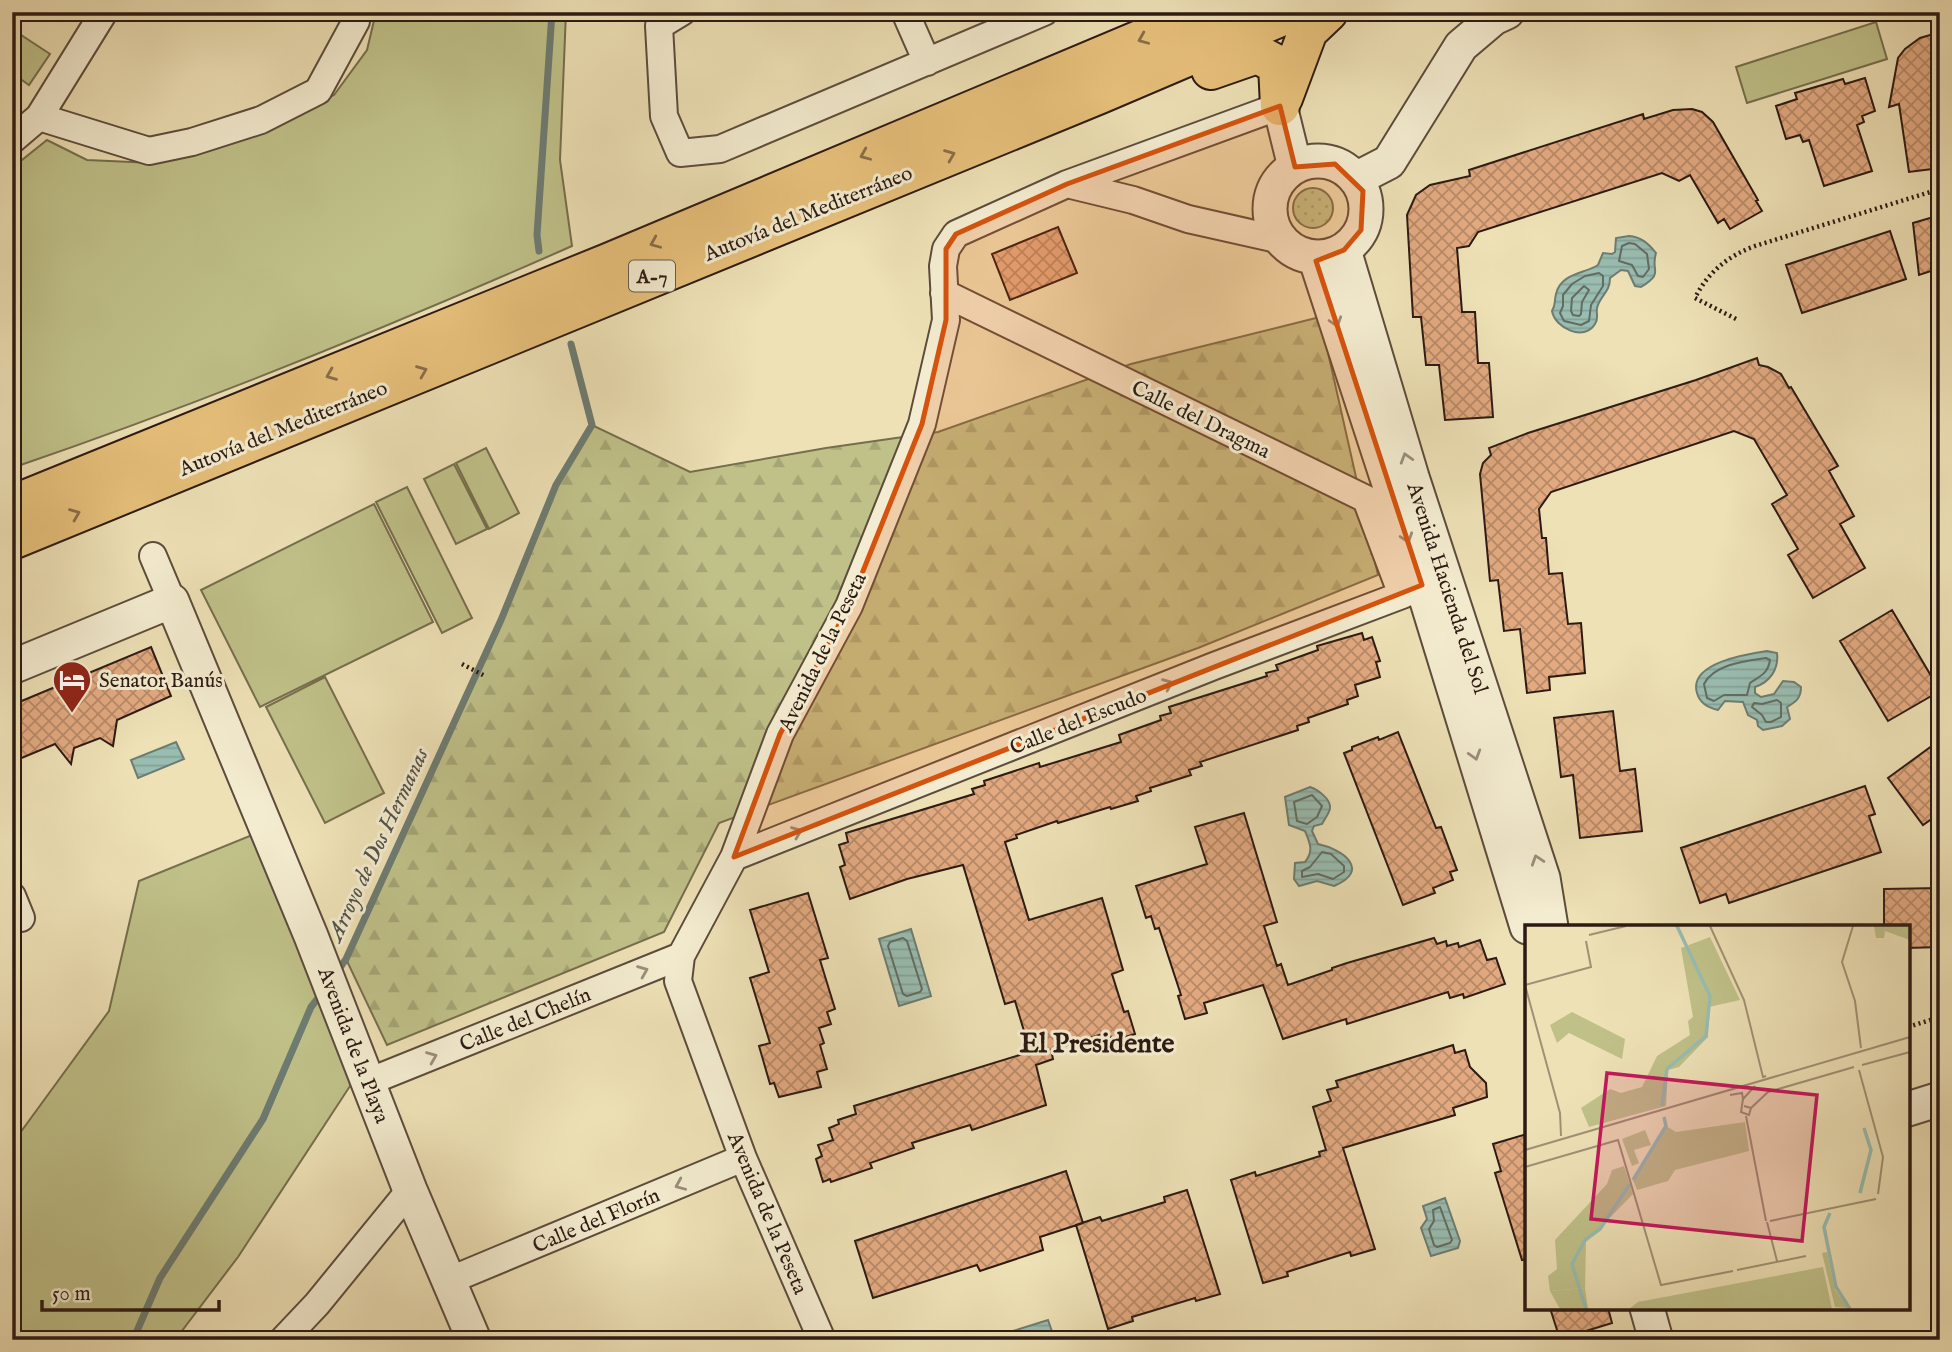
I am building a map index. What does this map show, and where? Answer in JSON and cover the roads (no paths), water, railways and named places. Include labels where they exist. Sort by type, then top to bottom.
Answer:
[{"type":"highway","name":"Autovía del Mediterráneo","points":[[12,505],[608,263],[1206,12]]},
{"type":"highway","name":"Autovía del Mediterráneo","points":[[12,540],[1100,94],[1292,12]]},
{"type":"highway","points":[[1280,106],[1308,31],[1328,12]]},
{"type":"highway","points":[[1100,94],[1190,77],[1257,54],[1278,65],[1280,106]]},
{"type":"street","points":[[12,140],[39,117],[104,12]]},
{"type":"street","points":[[39,117],[149,151],[192,142],[261,120],[318,91],[356,21],[357,12]]},
{"type":"street","points":[[682,12],[659,26],[664,116],[680,153],[720,149],[1044,12]]},
{"type":"street","points":[[905,12],[926,62]]},
{"type":"street","points":[[1356,179],[1389,162],[1461,46],[1494,18],[1507,12]]},
{"type":"street","points":[[1280,106],[1295,167]]},
{"type":"street","name":"Avenida de la Peseta","points":[[822,1340],[743,1158],[678,981],[681,956],[733,857],[780,734],[849,606],[922,424],[946,320],[943,266],[946,249],[956,234],[1067,184],[1280,106]]},
{"type":"street","points":[[1067,184],[1133,200],[1188,219],[1281,240],[1302,254],[1329,254],[1354,242],[1366,218],[1363,191],[1356,179],[1335,164],[1309,162],[1284,175],[1275,187],[1271,200],[1272,221],[1281,240]]},
{"type":"street","name":"Avenida Hacienda del Sol","points":[[1329,254],[1412,590],[1526,925]]},
{"type":"street","name":"Avenida Hacienda del Sol","points":[[1329,254],[1412,477],[1543,878],[1551,925]]},
{"type":"street","name":"Calle del Dragma","points":[[944,293],[1366,499],[1412,590]]},
{"type":"street","name":"Avenida de la Playa","points":[[153,555],[311,936],[410,1190],[474,1340]]},
{"type":"street","name":"Calle del Escudo","points":[[733,857],[1412,590]]},
{"type":"street","points":[[12,667],[172,601]]},
{"type":"street","name":"Calle del Chelín","points":[[368,1082],[681,956]]},
{"type":"street","points":[[1910,1108],[1940,1099]]},
{"type":"street","name":"Calle del Florín","points":[[448,1281],[743,1158]]},
{"type":"street","points":[[283,1340],[317,1304],[410,1190]]},
{"type":"street","points":[[1648,1310],[1656,1340]]},
{"type":"street","points":[[1672,1310],[1680,1340]]},
{"type":"water","points":[[1629,236],[1644,241],[1656,253],[1653,278],[1641,287],[1635,286],[1628,271],[1621,270],[1610,278],[1597,308],[1596,322],[1590,329],[1584,332],[1571,331],[1558,323],[1552,311],[1556,294],[1563,282],[1598,265],[1603,253],[1615,252],[1616,238]]},
{"type":"water","points":[[1767,651],[1777,653],[1777,664],[1769,678],[1755,687],[1755,693],[1761,697],[1774,694],[1783,681],[1794,682],[1801,687],[1797,699],[1787,707],[1790,719],[1782,726],[1763,730],[1758,726],[1757,720],[1748,715],[1743,702],[1725,701],[1718,710],[1708,707],[1700,700],[1697,683],[1701,674],[1710,667],[1734,658]]},
{"type":"water","points":[[176,742],[184,759],[138,778],[131,760]]},
{"type":"water","points":[[1310,787],[1323,795],[1330,805],[1322,824],[1314,826],[1312,831],[1318,844],[1344,855],[1352,867],[1345,880],[1334,886],[1317,881],[1299,886],[1294,879],[1295,863],[1305,862],[1310,854],[1310,847],[1305,831],[1289,825],[1285,797]]},
{"type":"water","points":[[911,929],[931,996],[899,1006],[879,939]]},
{"type":"water","points":[[1445,1198],[1460,1241],[1458,1248],[1431,1256],[1421,1228],[1427,1219],[1423,1206]]},
{"type":"water","points":[[1048,1320],[1055,1340],[1016,1340],[1013,1331]]},
{"type":"waterway","name":"Arroyo de Dos Hermanas","points":[[539,251],[537,235],[552,12]]},
{"type":"waterway","name":"Arroyo de Dos Hermanas","points":[[337,972],[346,959],[501,620],[556,485],[592,425],[571,344]]},
{"type":"waterway","name":"Arroyo de Dos Hermanas","points":[[133,1340],[160,1278],[263,1119],[311,1007],[322,993]]},
{"type":"place","name":"Senator Banús","points":[[72,714]]},
{"type":"district","name":"El Presidente","points":[[1097,1042]]}]
